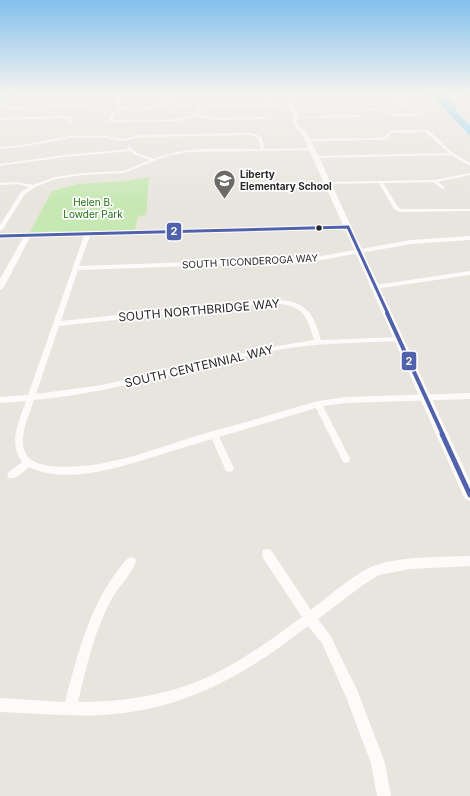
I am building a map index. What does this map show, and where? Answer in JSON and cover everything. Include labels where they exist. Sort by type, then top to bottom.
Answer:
[{"type":"street","points":[[301,130],[316,157],[470,495]]},
{"type":"street","points":[[307,140],[382,139],[389,136],[391,132],[426,131],[452,154],[470,165]]},
{"type":"street","points":[[348,133],[352,140]]},
{"type":"street","points":[[4,146],[22,146],[70,137],[106,137],[124,140],[140,136],[254,134],[260,137],[263,150]]},
{"type":"street","points":[[124,140],[130,150],[143,157],[154,160]]},
{"type":"street","points":[[0,229],[20,198],[33,186],[43,182],[68,176],[124,172],[166,156],[188,151],[312,149]]},
{"type":"street","points":[[0,165],[65,156],[112,153],[130,150]]},
{"type":"street","points":[[316,157],[452,154]]},
{"type":"street","points":[[436,173],[445,179]]},
{"type":"street","points":[[328,183],[434,180],[470,174]]},
{"type":"street","points":[[434,180],[443,188]]},
{"type":"street","points":[[380,182],[396,208],[400,211],[470,210]]},
{"type":"street","points":[[0,184],[17,183],[33,186]]},
{"type":"street","points":[[0,236],[348,227]]},
{"type":"street","points":[[88,234],[19,432],[20,450],[28,463],[41,468],[56,469],[84,469],[109,466],[318,404],[346,400],[470,396]]},
{"type":"street","points":[[0,287],[28,235]]},
{"type":"street","name":"SOUTH TICONDEROGA WAY","points":[[76,268],[277,261],[321,258],[411,242],[470,238]]},
{"type":"street","points":[[375,287],[470,273]]},
{"type":"street","name":"SOUTH NORTHBRIDGE WAY","points":[[56,324],[270,301],[292,304],[307,312],[312,319],[318,342]]},
{"type":"street","name":"SOUTH CENTENNIAL WAY","points":[[0,400],[102,388],[272,349],[318,342],[399,339]]},
{"type":"street","points":[[318,404],[346,459]]},
{"type":"street","points":[[214,434],[229,468]]},
{"type":"street","points":[[12,475],[28,463]]},
{"type":"street","points":[[267,554],[309,618],[326,639],[352,695],[378,763],[384,796]]},
{"type":"street","points":[[0,705],[70,709],[118,707],[154,700],[198,687],[238,668],[378,570],[410,564],[470,561]]},
{"type":"street","points":[[70,709],[87,641],[99,610],[117,580],[131,562]]},
{"type":"green space","name":"Helen B. Lowder Park","points":[[149,177],[146,215],[138,216],[135,230],[30,232],[52,191],[78,184],[128,181]]},
{"type":"water","points":[[465,130],[470,130],[470,136]]},
{"type":"transit line","name":"2","points":[[348,227],[470,495]]},
{"type":"transit line","name":"2","points":[[0,236],[348,227]]},
{"type":"place","name":"Liberty Elementary School","points":[[225,200]]}]
